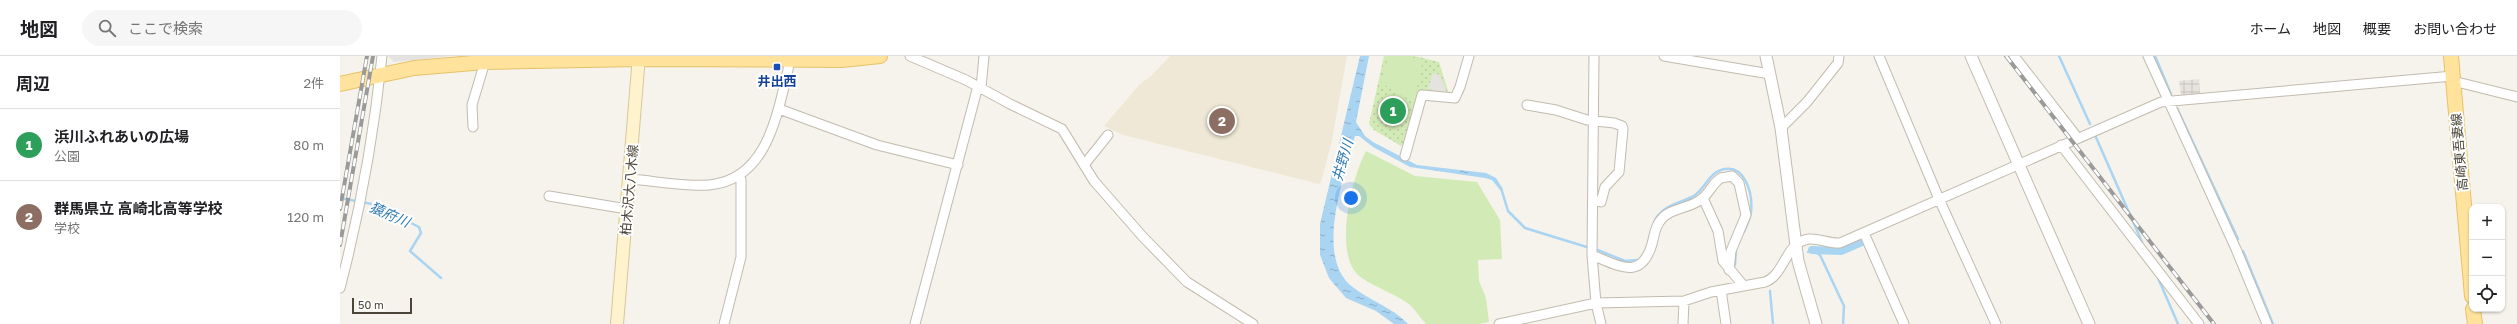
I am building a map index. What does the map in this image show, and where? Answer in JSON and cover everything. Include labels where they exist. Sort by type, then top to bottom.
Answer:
[{"type":"main road","points":[[340,84],[380,74],[446,64],[484,61],[639,58],[842,60],[880,56]]},
{"type":"main road","name":"高崎東吾妻線","points":[[2451,56],[2470,276]]},
{"type":"main road","name":"柏木沢大八木線","points":[[617,324],[639,58]]},
{"type":"main road","points":[[2473,312],[2474,324]]},
{"type":"street","points":[[340,287],[356,225],[382,56]]},
{"type":"street","points":[[910,56],[979,87],[1062,129],[1094,181],[1143,237],[1187,282],[1253,324]]},
{"type":"street","points":[[915,324],[979,87],[984,56]]},
{"type":"street","points":[[1401,155],[1422,95],[1455,98],[1460,87],[1469,56]]},
{"type":"street","points":[[1594,56],[1593,250],[1596,303],[1601,324]]},
{"type":"street","points":[[1664,56],[1770,74]]},
{"type":"street","points":[[1766,56],[1781,128],[1795,245],[1816,324]]},
{"type":"street","points":[[1781,128],[1807,102],[1838,63],[1839,56]]},
{"type":"street","points":[[1879,56],[1939,199],[1996,324]]},
{"type":"street","points":[[1971,56],[2088,324]]},
{"type":"street","points":[[2014,56],[2077,137]]},
{"type":"street","points":[[2148,56],[2236,249],[2267,324]]},
{"type":"street","points":[[630,179],[702,185],[724,182],[739,175],[767,144],[779,109],[789,60]]},
{"type":"street","points":[[473,127],[472,105],[484,61]]},
{"type":"street","points":[[1499,324],[1596,303],[1684,301],[1721,290],[1770,280],[1795,245],[1807,239],[1840,243],[2077,137],[2168,101],[2453,79],[2517,97]]},
{"type":"street","points":[[1527,105],[1593,120],[1614,122],[1623,129],[1619,172],[1605,187],[1601,202],[1594,200]]},
{"type":"street","points":[[779,109],[888,149],[958,165]]},
{"type":"street","points":[[1084,165],[1108,136]]},
{"type":"street","points":[[2061,145],[2199,324]]},
{"type":"street","points":[[724,324],[741,257],[741,180],[739,175]]},
{"type":"street","points":[[1593,250],[1624,268],[1637,267],[1648,256],[1660,220],[1670,213],[1703,198],[1720,178],[1732,176],[1739,183],[1746,215],[1731,251],[1729,270]]},
{"type":"street","points":[[549,196],[627,209]]},
{"type":"street","points":[[1703,198],[1718,231],[1722,256],[1729,270],[1743,285]]},
{"type":"street","points":[[1864,233],[1904,324]]},
{"type":"street","points":[[1721,290],[1726,324]]},
{"type":"street","points":[[1683,324],[1684,301]]},
{"type":"shaded area","points":[[388,56],[452,56],[394,62]]},
{"type":"shaded area","points":[[1170,56],[1347,56],[1332,140],[1321,182],[1319,184],[1123,135],[1104,126],[1139,85],[1152,75]]},
{"type":"shaded area","points":[[1433,73],[1440,75],[1447,93],[1428,89]]},
{"type":"shaded area","points":[[2199,79],[2200,94],[2181,95],[2179,81]]},
{"type":"green space","points":[[1384,56],[1415,56],[1439,62],[1449,96],[1424,90],[1420,91],[1405,141],[1401,146],[1374,130],[1369,124]]},
{"type":"green space","points":[[1388,56],[1405,56],[1423,60],[1414,103],[1393,89],[1381,84]]},
{"type":"green space","points":[[1366,151],[1415,176],[1477,182],[1500,220],[1502,259],[1478,260],[1479,281],[1486,298],[1489,322],[1479,324],[1426,324],[1408,303],[1369,283],[1357,274],[1350,263],[1346,231],[1355,178]]},
{"type":"water","name":"井野川","points":[[1360,56],[1369,56],[1356,122],[1365,136],[1373,142],[1417,165],[1486,173],[1496,178],[1503,189],[1500,190],[1492,180],[1485,178],[1410,167],[1373,147],[1359,136],[1355,136],[1345,171],[1336,213],[1334,234],[1335,254],[1340,271],[1350,285],[1395,313],[1408,324],[1394,324],[1376,311],[1346,298],[1329,278],[1320,255],[1320,224]]},
{"type":"waterway","points":[[2059,56],[2090,124]]},
{"type":"waterway","points":[[2155,56],[2171,94]]},
{"type":"waterway","points":[[2177,108],[2238,239]]},
{"type":"waterway","points":[[2095,135],[2142,242]]},
{"type":"waterway","points":[[1654,222],[1661,212],[1692,197],[1700,191],[1709,179],[1717,172],[1729,169],[1742,175],[1746,181],[1751,197],[1751,212],[1744,232]]},
{"type":"waterway","points":[[1501,188],[1508,211],[1525,228],[1590,248]]},
{"type":"waterway","name":"猿府川","points":[[340,198],[372,204],[419,227],[421,233],[410,251],[441,278]]},
{"type":"waterway","points":[[1812,250],[1841,251],[1864,241]]},
{"type":"waterway","points":[[1595,249],[1625,261],[1637,260]]},
{"type":"waterway","points":[[1735,265],[1736,249]]},
{"type":"waterway","points":[[1808,252],[1812,250],[1820,255],[1844,306],[1843,324]]},
{"type":"waterway","points":[[2243,251],[2273,324]]},
{"type":"waterway","points":[[2158,278],[2178,324]]},
{"type":"waterway","points":[[1770,291],[1773,324]]},
{"type":"railway","points":[[340,209],[367,56]]},
{"type":"railway","points":[[340,245],[373,56]]},
{"type":"railway","points":[[2006,56],[2214,324]]},
{"type":"place","name":"井出西","points":[[777,67]]},
{"type":"place","name":"浜川ふれあいの広場","points":[[1393,111]]},
{"type":"place","name":"群馬県立 高崎北高等学校","points":[[1222,121]]}]
